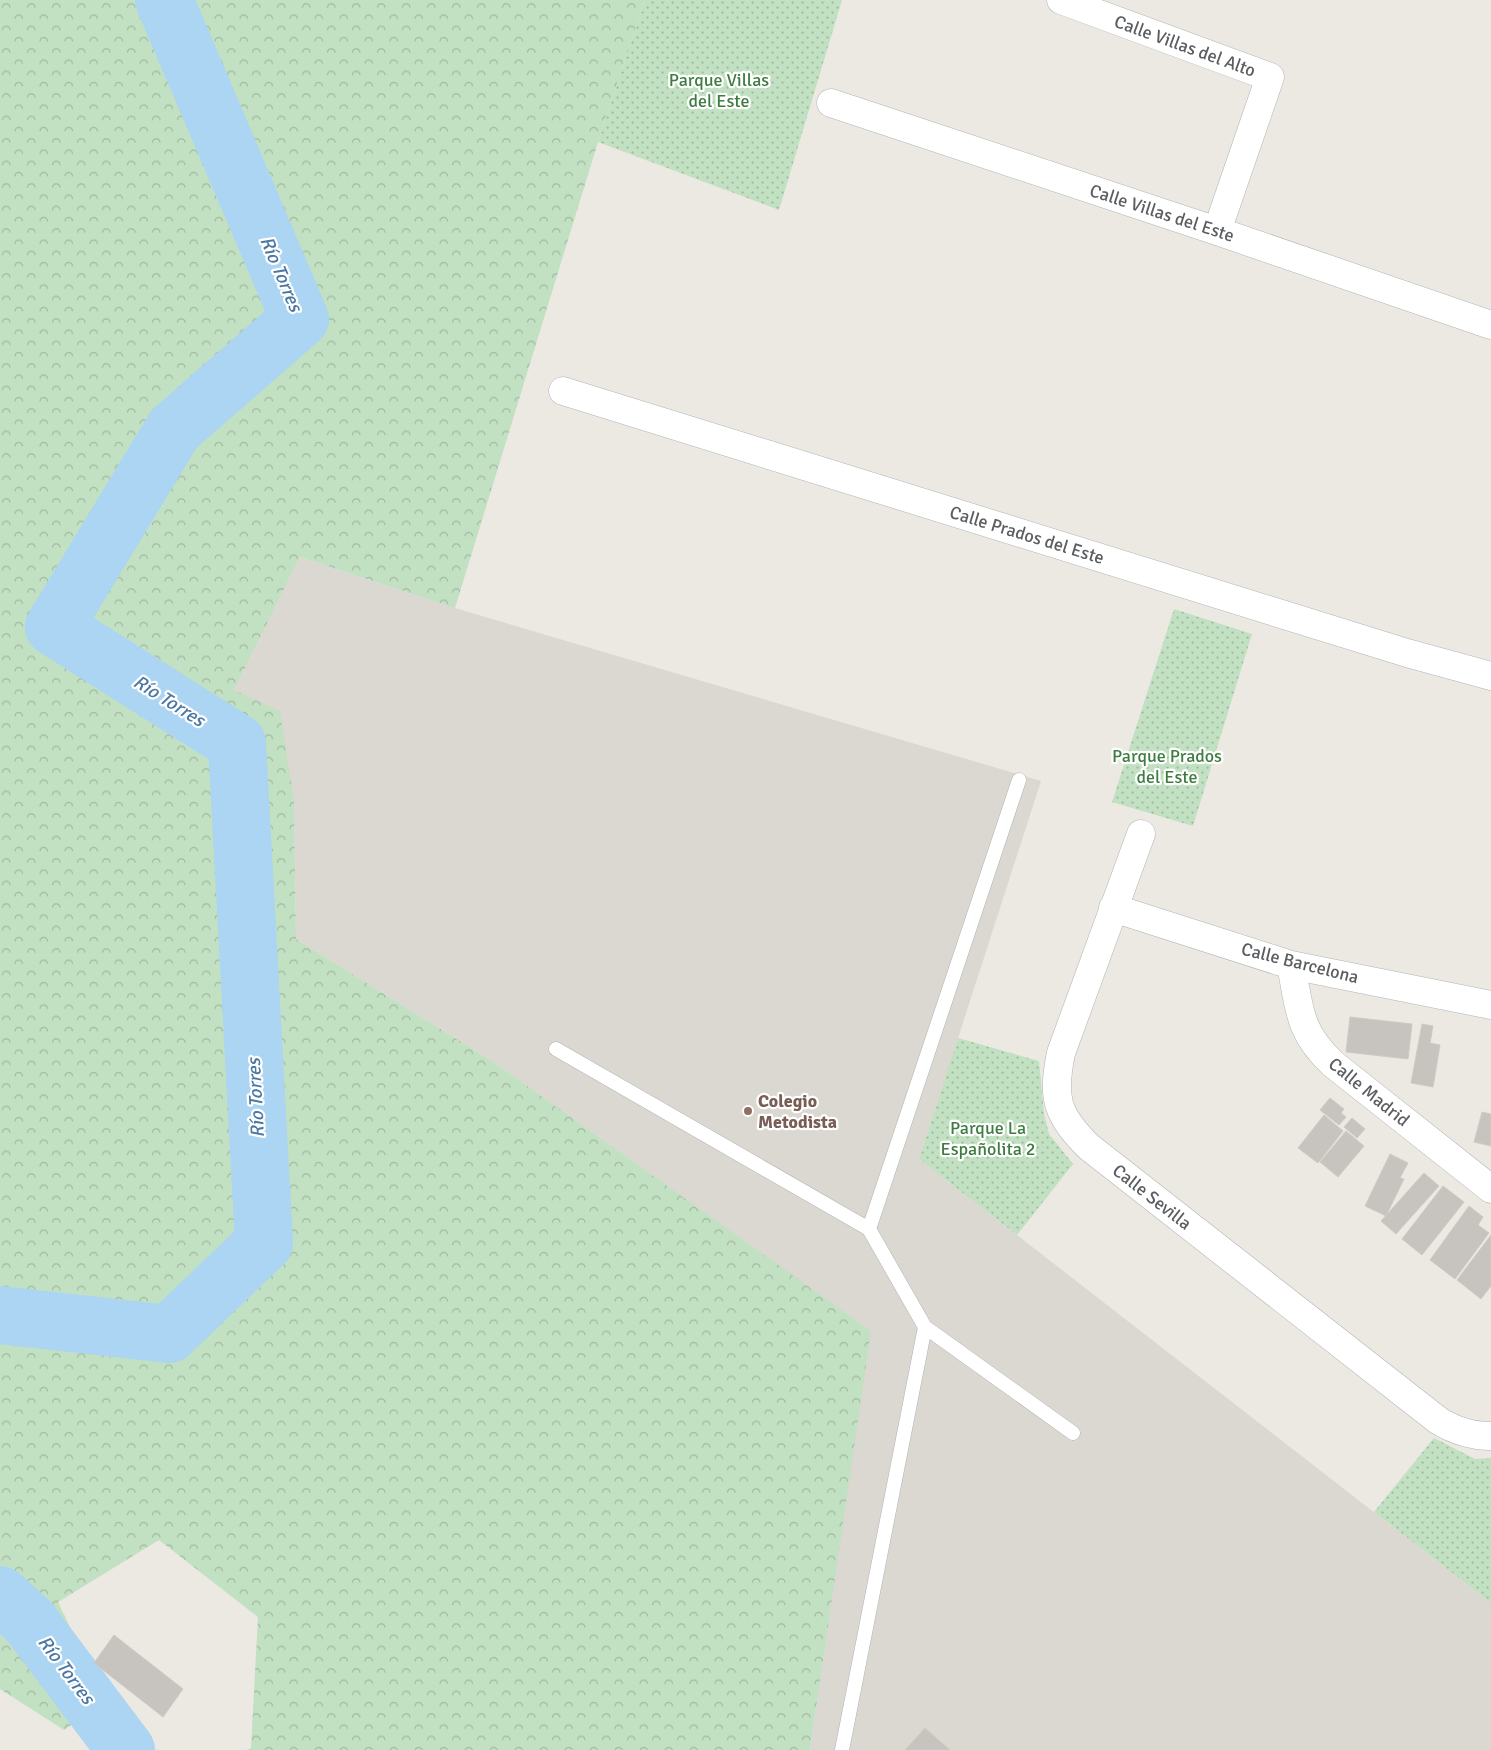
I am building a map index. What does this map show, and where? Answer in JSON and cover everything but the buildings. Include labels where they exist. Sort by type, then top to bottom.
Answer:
[{"type":"street","name":"Calle Villas del Alto","points":[[1060,0],[1270,77],[1217,231]]},
{"type":"street","name":"Calle Villas del Este","points":[[831,103],[1217,231],[1491,325]]},
{"type":"street","name":"Calle Prados del Este","points":[[563,391],[1397,650],[1491,676]]},
{"type":"street","name":"Calle Sevilla","points":[[1141,834],[1070,1026],[1056,1079],[1056,1094],[1061,1114],[1073,1131],[1089,1147],[1439,1422],[1456,1431],[1475,1436],[1491,1436]]},
{"type":"street","name":"Calle Barcelona","points":[[1113,908],[1291,965],[1491,1005]]},
{"type":"street","name":"Calle Madrid","points":[[1291,965],[1302,1022],[1308,1036],[1318,1051],[1491,1189]]},
{"type":"lane","points":[[869,1229],[1019,780]]},
{"type":"lane","points":[[556,1048],[869,1229],[925,1327],[1073,1433]]},
{"type":"lane","points":[[842,1750],[925,1327]]},
{"type":"shaded area","name":"Colegio Metodista","points":[[300,557],[455,608],[1041,781],[919,1159],[1491,1603],[1491,1750],[810,1750],[870,1331],[495,1063],[296,939],[294,802],[234,690]]},
{"type":"green space","points":[[0,0],[645,0],[598,142],[455,608],[300,557],[234,690],[280,711],[294,802],[296,939],[495,1063],[871,1331],[810,1750],[247,1750],[251,1748],[258,1617],[159,1540],[58,1602],[105,1701],[64,1730],[0,1689]]},
{"type":"green space","name":"Parque Villas del Este","points":[[645,0],[842,0],[779,210],[598,142]]},
{"type":"green space","name":"Parque Prados del Este","points":[[1174,609],[1252,634],[1193,826],[1112,802]]},
{"type":"green space","name":"Parque La Españolita 2","points":[[958,1038],[1039,1061],[1044,1114],[1049,1134],[1073,1164],[1017,1235],[919,1159]]},
{"type":"green space","points":[[1434,1438],[1475,1459],[1491,1458],[1491,1603],[1374,1512]]},
{"type":"waterway","name":"Río Torres","points":[[0,1315],[169,1334],[264,1243],[237,743],[54,627],[174,429],[300,319],[164,0]]},
{"type":"waterway","name":"Río Torres","points":[[0,1595],[29,1621],[126,1750]]},
{"type":"place","name":"Colegio Metodista","points":[[748,1111]]}]
